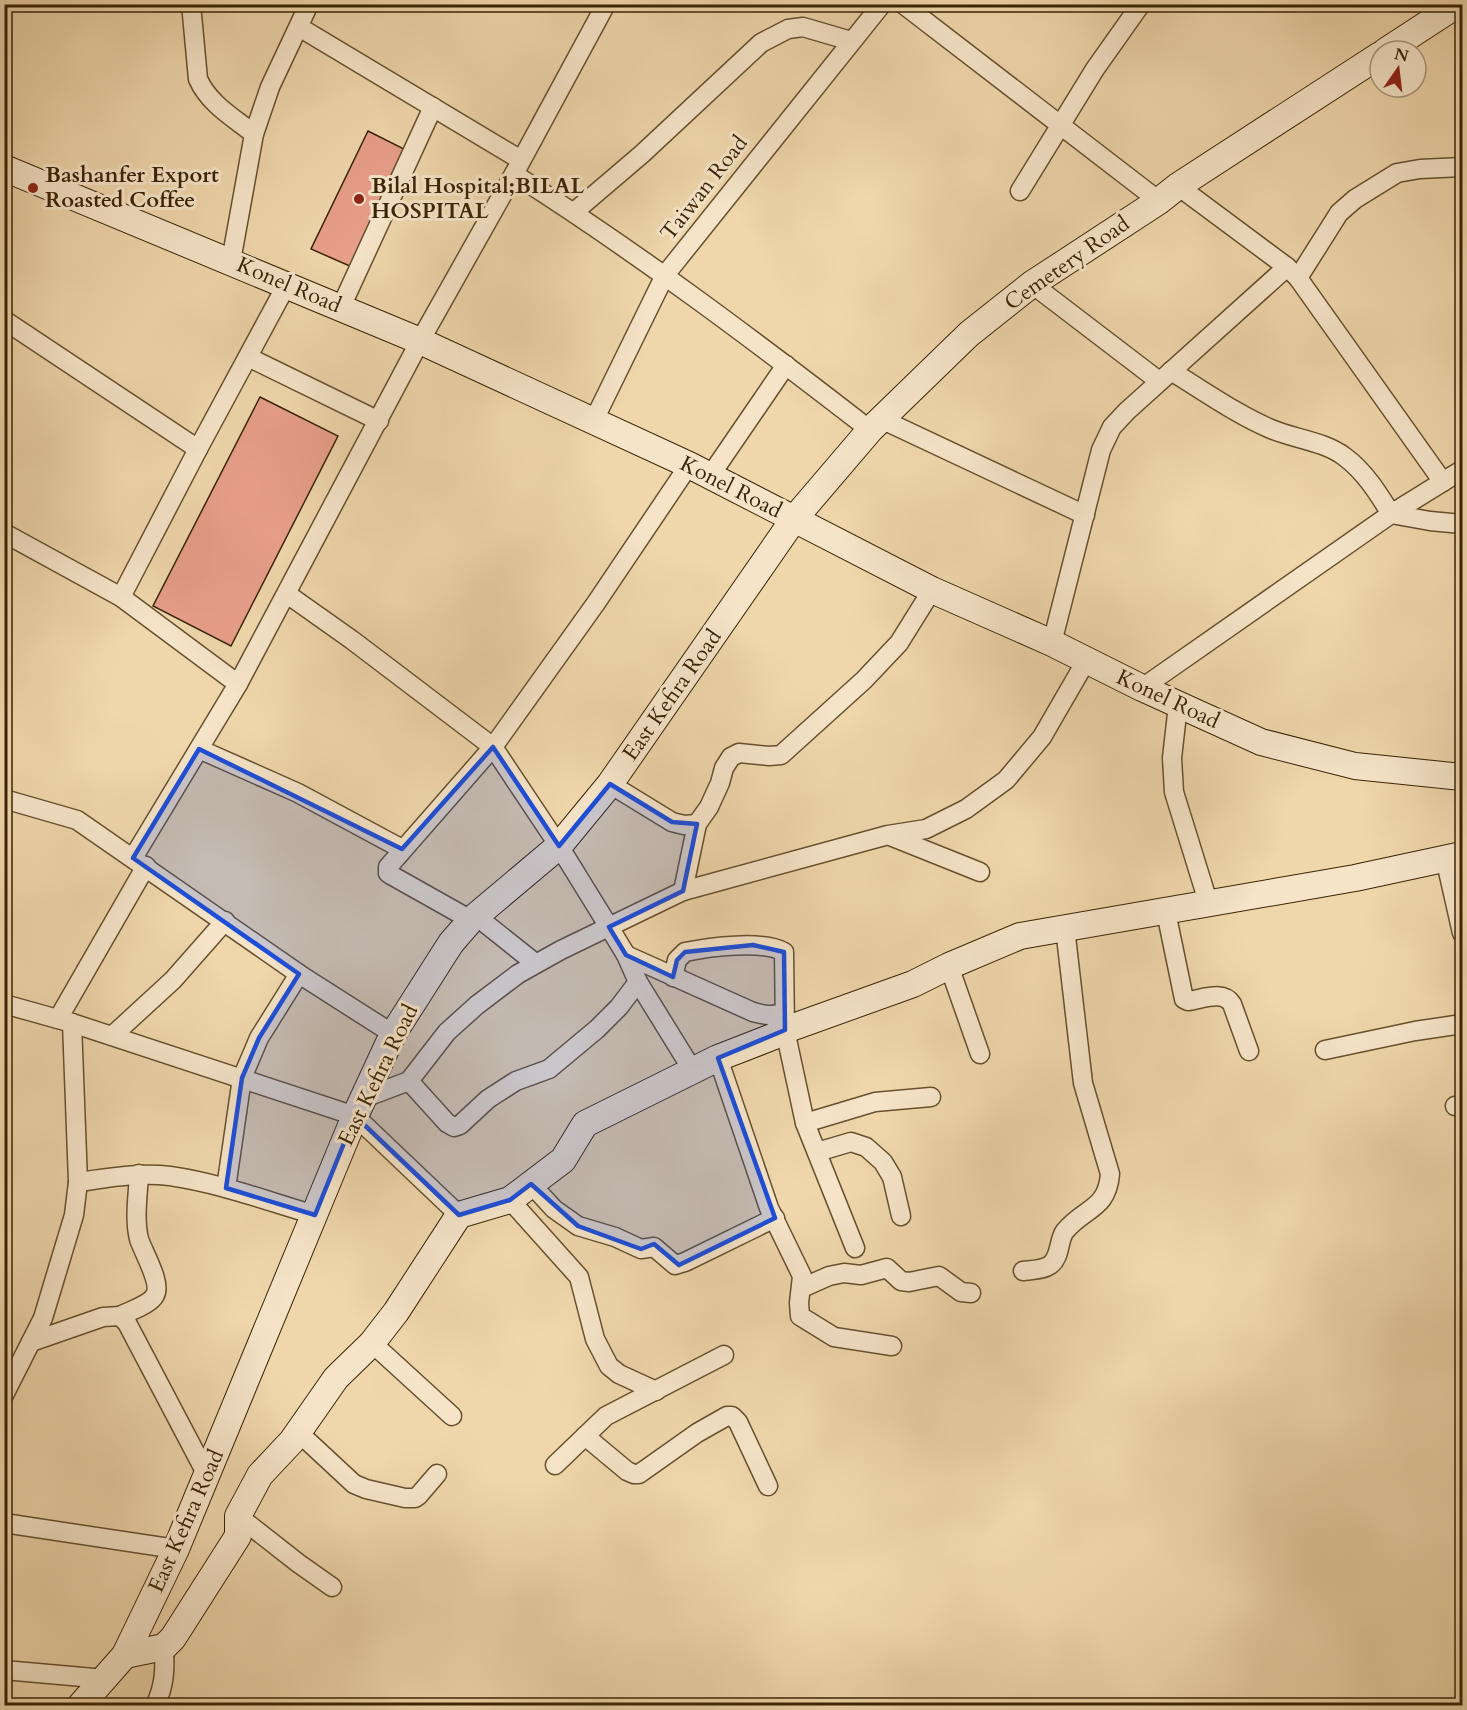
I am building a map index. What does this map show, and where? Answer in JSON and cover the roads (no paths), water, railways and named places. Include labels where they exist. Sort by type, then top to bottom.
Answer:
[{"type":"main road","points":[[1404,39],[1458,4]]},
{"type":"main road","name":"Cemetery Road","points":[[794,519],[875,425],[969,334],[1032,284],[1368,63]]},
{"type":"main road","name":"Konel Road","points":[[4,168],[341,307],[594,420],[932,590],[1052,643],[1142,688],[1261,742],[1355,766],[1462,777]]},
{"type":"main road","name":"East Kefira Road","points":[[80,1706],[125,1655],[176,1549],[360,1107],[393,1034],[451,943],[474,918],[559,846],[610,784],[794,519]]},
{"type":"main road","points":[[125,1655],[164,1647],[173,1638],[238,1536],[238,1516],[260,1475],[292,1441],[336,1378],[372,1342],[396,1312],[459,1215],[510,1200],[563,1160],[585,1124],[718,1058],[772,1037],[784,1021],[914,984],[949,966],[1020,936],[1355,879],[1454,857]]},
{"type":"street","points":[[191,4],[196,69],[203,90],[212,101],[254,134]]},
{"type":"street","points":[[231,261],[254,134],[270,87],[309,4]]},
{"type":"street","points":[[4,1395],[43,1318],[74,1215],[78,1182],[65,1021],[140,862],[199,749],[238,684],[420,341],[606,4]]},
{"type":"street","name":"Taiwan Road","points":[[594,420],[665,275],[882,4]]},
{"type":"street","points":[[903,4],[1062,126],[1293,273],[1443,482]]},
{"type":"street","points":[[1020,191],[1095,69],[1141,4]]},
{"type":"street","points":[[299,27],[433,107],[786,365],[875,425],[1085,515]]},
{"type":"street","points":[[574,212],[642,154],[761,43],[788,29],[803,27],[851,41]]},
{"type":"street","points":[[341,307],[433,107]]},
{"type":"street","points":[[1052,643],[1101,450],[1112,428],[1165,376],[1293,273],[1339,213],[1355,199],[1397,173],[1420,169],[1462,167]]},
{"type":"street","points":[[121,597],[287,284]]},
{"type":"street","points":[[1032,284],[1165,376],[1272,429],[1344,456],[1366,477],[1391,514],[1462,524]]},
{"type":"street","points":[[4,320],[198,449]]},
{"type":"street","points":[[248,357],[379,421]]},
{"type":"street","points":[[535,963],[474,918],[388,873],[390,863],[493,747],[596,603],[699,471],[786,365]]},
{"type":"street","points":[[1142,688],[1391,514],[1462,470]]},
{"type":"street","points":[[4,533],[121,597],[238,684]]},
{"type":"street","points":[[683,891],[697,824],[709,807],[724,768],[731,757],[739,753],[781,755],[864,680],[899,643],[932,590]]},
{"type":"street","points":[[287,594],[493,747],[559,846],[693,1071]]},
{"type":"street","points":[[360,1107],[409,1081],[447,1032],[477,1005],[535,963],[683,891],[888,836],[926,829],[966,809],[1006,780],[1042,737],[1086,661]]},
{"type":"street","points":[[1178,705],[1172,758],[1174,792],[1209,905]]},
{"type":"street","points":[[199,749],[298,793],[402,849]]},
{"type":"street","points":[[610,784],[672,822],[684,825],[697,824]]},
{"type":"street","points":[[4,799],[77,820],[299,974],[393,1034]]},
{"type":"street","points":[[888,836],[980,872]]},
{"type":"street","points":[[1454,857],[1462,933]]},
{"type":"street","points":[[1166,912],[1184,999],[1188,1001],[1222,995],[1228,998],[1249,1051]]},
{"type":"street","points":[[112,1036],[166,987],[225,921]]},
{"type":"street","points":[[1023,1271],[1050,1265],[1056,1260],[1064,1232],[1106,1196],[1109,1187],[1110,1174],[1083,1083],[1065,928]]},
{"type":"street","points":[[673,977],[677,960],[685,952],[753,945],[781,950],[786,956],[784,1021],[805,1123],[855,1248]]},
{"type":"street","points":[[626,955],[753,1012],[777,1015],[784,1021]]},
{"type":"street","points":[[949,966],[980,1054]]},
{"type":"street","points":[[226,1188],[242,1078],[259,1038],[299,974]]},
{"type":"street","points":[[409,1081],[447,1123],[454,1127],[460,1125],[488,1099],[516,1081],[549,1069],[597,1029],[619,1007],[638,982]]},
{"type":"street","points":[[4,1004],[65,1021],[242,1078],[360,1107],[459,1215]]},
{"type":"street","points":[[1324,1050],[1415,1031],[1462,1024]]},
{"type":"street","points":[[718,1058],[769,1209],[802,1276],[800,1316],[834,1337],[892,1346]]},
{"type":"street","points":[[805,1123],[875,1102],[931,1097]]},
{"type":"street","points":[[817,1152],[851,1142],[866,1147],[883,1162],[892,1176],[901,1216]]},
{"type":"street","points":[[78,1182],[139,1174],[170,1176],[226,1188],[315,1215]]},
{"type":"street","points":[[31,1342],[103,1317],[120,1316],[155,1295],[157,1286],[139,1237],[136,1214],[139,1174]]},
{"type":"street","points":[[531,1184],[554,1209],[578,1226],[615,1237],[641,1249],[654,1246],[675,1265],[775,1218]]},
{"type":"street","points":[[510,1200],[579,1278],[595,1339],[609,1366],[619,1374],[656,1390]]},
{"type":"street","points":[[802,1288],[829,1276],[844,1273],[861,1275],[887,1268],[901,1281],[909,1282],[939,1276],[961,1292],[971,1293]]},
{"type":"street","points":[[120,1316],[127,1323],[207,1475]]},
{"type":"street","points":[[372,1342],[452,1416]]},
{"type":"street","points":[[555,1465],[606,1416],[724,1355]]},
{"type":"street","points":[[585,1436],[627,1471],[639,1474],[698,1434],[727,1416],[732,1416],[738,1422],[768,1486]]},
{"type":"street","points":[[298,1432],[354,1484],[366,1489],[414,1498],[437,1474]]},
{"type":"street","points":[[238,1516],[332,1587]]},
{"type":"street","points":[[4,1524],[176,1549]]},
{"type":"street","points":[[155,1706],[162,1691],[165,1673],[164,1647]]},
{"type":"street","points":[[4,1670],[105,1679]]},
{"type":"place","name":"Bashanfer Export Roasted Coffee","points":[[33,188]]},
{"type":"place","name":"Bilal Hospital;BILAL HOSPITAL","points":[[359,199]]}]
